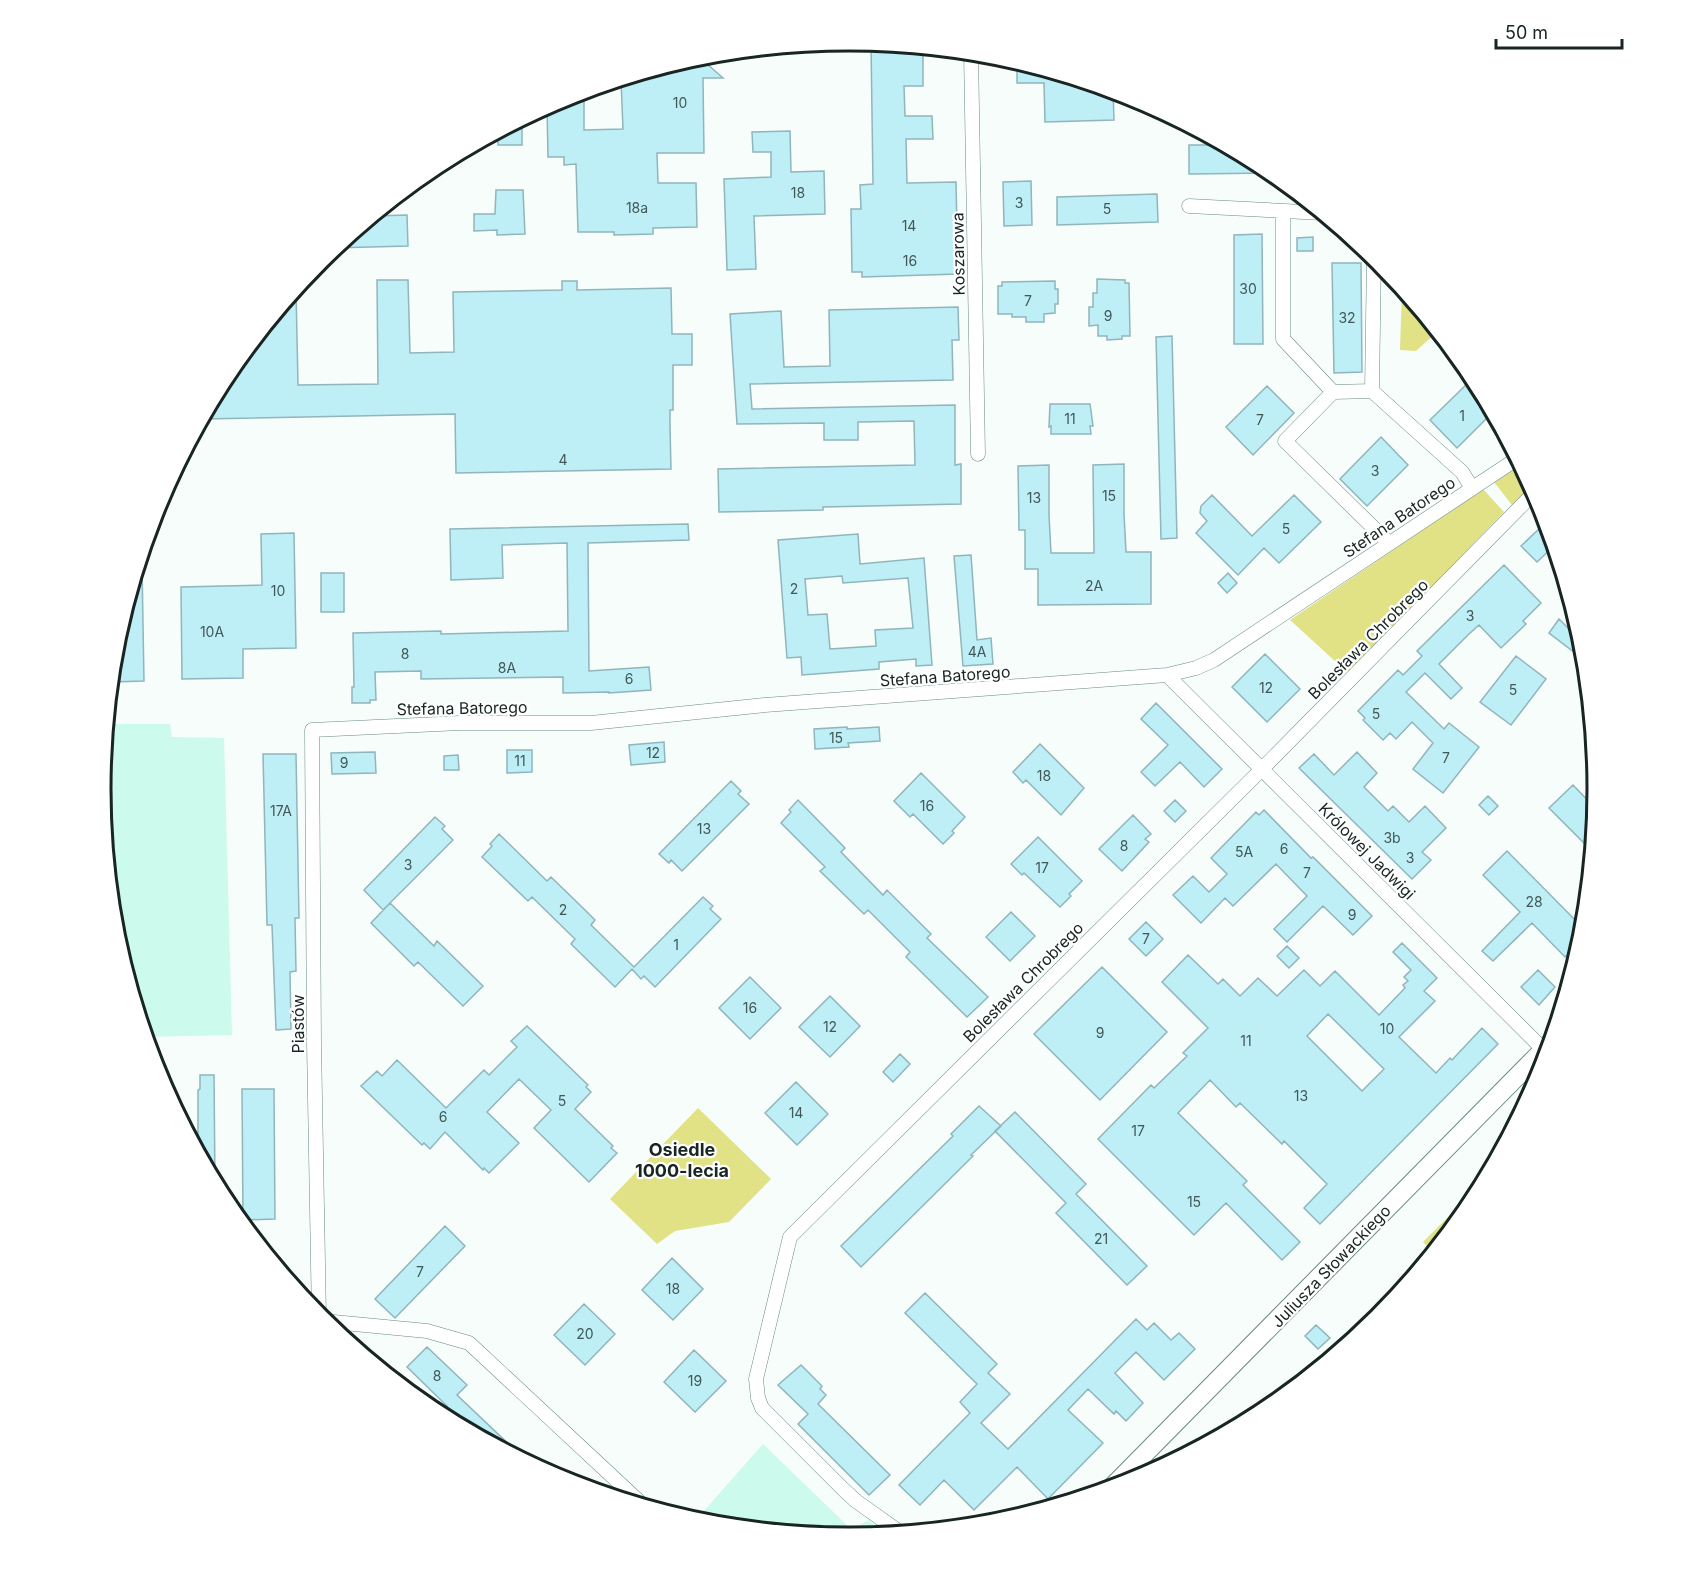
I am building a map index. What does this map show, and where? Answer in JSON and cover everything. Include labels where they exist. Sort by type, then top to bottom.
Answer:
[{"type":"street","name":"Koszarowa","points":[[971,61],[978,454]]},
{"type":"street","points":[[1189,206],[1310,212]]},
{"type":"street","points":[[1283,211],[1283,339],[1333,392]]},
{"type":"street","points":[[1371,391],[1374,269]]},
{"type":"street","points":[[1389,543],[1285,441],[1333,392],[1371,391],[1462,472],[1472,488]]},
{"type":"street","name":"Stefana Batorego","points":[[312,730],[448,724],[591,723],[765,705],[1167,675],[1196,668],[1214,660],[1512,463]]},
{"type":"street","name":"Bolesława Chrobrego","points":[[891,1526],[856,1502],[762,1408],[758,1398],[756,1379],[790,1237],[1261,770],[1528,499]]},
{"type":"street","name":"Królowej Jadwigi","points":[[1167,675],[1261,770],[1543,1042]]},
{"type":"street","name":"Piastów","points":[[312,730],[319,1302]]},
{"type":"street","name":"Juliusza Słowackiego","points":[[1123,1476],[1538,1056]]},
{"type":"street","points":[[339,1323],[428,1331],[470,1343],[632,1495]]},
{"type":"shaded area","points":[[115,724],[170,724],[172,737],[224,738],[232,1035],[155,1037],[151,1027],[126,934],[118,886],[111,790]]},
{"type":"shaded area","points":[[763,1444],[850,1528],[754,1522],[702,1513]]},
{"type":"shaded area","points":[[868,1520],[877,1527],[856,1528]]},
{"type":"green space","points":[[1402,299],[1433,336],[1416,351],[1400,350]]},
{"type":"green space","points":[[1515,469],[1525,492],[1512,505],[1494,482]]},
{"type":"green space","points":[[1483,489],[1504,512],[1348,673],[1290,620]]},
{"type":"green space","points":[[698,1108],[771,1179],[729,1222],[675,1231],[657,1244],[610,1199]]},
{"type":"green space","points":[[1461,1204],[1429,1248],[1423,1242]]},
{"type":"building","points":[[871,52],[923,55],[923,86],[904,86],[905,116],[932,116],[933,139],[906,139],[907,183],[956,182],[958,274],[862,277],[862,272],[852,272],[851,209],[861,209],[860,185],[873,184]]},
{"type":"building","points":[[708,65],[723,78],[703,78],[704,153],[657,153],[658,183],[696,183],[697,227],[653,228],[653,234],[614,235],[614,232],[578,232],[576,164],[564,165],[564,157],[548,157],[547,116],[584,101],[584,130],[623,129],[621,87]]},
{"type":"building","points":[[1017,70],[1113,100],[1114,120],[1045,122],[1044,83],[1017,83]]},
{"type":"building","points":[[522,128],[522,145],[498,145],[498,141]]},
{"type":"building","points":[[790,131],[791,172],[824,171],[825,214],[754,216],[756,269],[727,270],[724,179],[771,177],[771,152],[753,152],[752,132]]},
{"type":"building","points":[[1189,145],[1210,145],[1257,173],[1189,174]]},
{"type":"building","points":[[1031,181],[1032,225],[1004,226],[1003,182]]},
{"type":"building","points":[[496,190],[523,190],[525,234],[497,235],[497,230],[474,231],[474,214],[495,214]]},
{"type":"building","points":[[1157,194],[1158,222],[1057,225],[1057,197]]},
{"type":"building","points":[[407,215],[408,246],[349,248],[363,234],[386,216]]},
{"type":"building","points":[[1262,234],[1263,344],[1234,344],[1234,235]]},
{"type":"building","points":[[1313,237],[1313,251],[1297,251],[1297,238]]},
{"type":"building","points":[[1332,263],[1361,263],[1362,372],[1334,373]]},
{"type":"building","points":[[1097,279],[1125,280],[1125,283],[1129,283],[1130,336],[1107,340],[1107,336],[1098,336],[1098,325],[1089,326],[1089,307],[1093,307],[1093,293],[1097,293]]},
{"type":"building","points":[[377,280],[408,280],[410,353],[454,352],[453,292],[562,290],[562,281],[577,281],[577,290],[671,288],[672,334],[692,334],[692,365],[673,365],[673,410],[670,410],[671,469],[456,473],[455,414],[211,419],[264,340],[296,302],[298,385],[378,384]]},
{"type":"building","points":[[1055,281],[1055,289],[1058,289],[1058,304],[1055,304],[1055,313],[1044,314],[1044,322],[1026,322],[1026,317],[998,314],[998,286],[1002,286],[1002,282]]},
{"type":"building","points":[[958,307],[959,340],[952,340],[953,380],[750,384],[752,409],[955,405],[955,465],[961,464],[961,504],[719,512],[718,469],[915,465],[914,421],[858,422],[858,440],[824,440],[824,423],[737,424],[730,314],[781,311],[784,367],[830,366],[829,310]]},
{"type":"building","points":[[1172,336],[1177,538],[1161,539],[1156,337]]},
{"type":"building","points":[[1467,384],[1488,417],[1457,448],[1430,420]]},
{"type":"building","points":[[1267,386],[1294,413],[1253,455],[1226,427]]},
{"type":"building","points":[[1050,404],[1090,404],[1093,426],[1090,426],[1091,434],[1051,434]]},
{"type":"building","points":[[1381,437],[1408,465],[1367,506],[1340,479]]},
{"type":"building","points":[[1124,464],[1126,552],[1151,552],[1151,604],[1038,605],[1038,569],[1025,569],[1025,530],[1019,530],[1018,466],[1049,465],[1051,553],[1094,553],[1093,465]]},
{"type":"building","points":[[1212,495],[1252,536],[1294,495],[1321,522],[1279,563],[1264,548],[1238,575],[1196,533],[1207,521],[1200,513],[1201,506]]},
{"type":"building","points":[[688,524],[689,540],[588,543],[589,671],[649,667],[651,690],[563,693],[563,677],[421,679],[421,671],[375,672],[376,700],[370,700],[370,703],[352,703],[353,633],[441,631],[441,634],[568,631],[567,543],[502,545],[503,578],[451,580],[450,529]]},
{"type":"building","points":[[1540,528],[1549,551],[1537,562],[1521,546]]},
{"type":"building","points":[[294,533],[296,648],[243,649],[243,678],[182,679],[181,587],[262,585],[261,534]]},
{"type":"building","points":[[858,534],[860,564],[924,558],[932,665],[916,666],[916,659],[879,662],[879,669],[802,675],[801,657],[787,658],[778,540]],"holes":[[[842,576],[843,583],[908,578],[913,628],[875,630],[876,646],[830,649],[827,614],[808,615],[805,579]]]},
{"type":"building","points":[[971,555],[977,640],[991,638],[993,664],[963,666],[954,556]]},
{"type":"building","points":[[1504,565],[1541,603],[1523,621],[1526,624],[1501,648],[1479,625],[1439,664],[1462,688],[1451,699],[1425,673],[1406,692],[1444,729],[1449,723],[1479,747],[1443,793],[1413,769],[1433,743],[1412,722],[1396,739],[1390,733],[1383,740],[1363,720],[1365,718],[1358,711],[1398,670],[1403,675],[1422,656],[1417,651]]},
{"type":"building","points":[[321,573],[344,573],[344,612],[321,612]]},
{"type":"building","points":[[1228,573],[1237,583],[1227,593],[1218,583]]},
{"type":"building","points":[[142,581],[144,681],[120,682],[126,645]]},
{"type":"building","points":[[1559,619],[1568,628],[1570,626],[1575,653],[1549,633]]},
{"type":"building","points":[[1265,654],[1300,689],[1267,722],[1232,687]]},
{"type":"building","points":[[1516,656],[1546,679],[1511,725],[1480,702]]},
{"type":"building","points":[[1156,703],[1222,769],[1204,787],[1180,762],[1155,786],[1141,772],[1168,745],[1141,719]]},
{"type":"building","points":[[847,727],[847,729],[879,727],[880,741],[848,743],[849,747],[815,749],[814,729]]},
{"type":"building","points":[[664,742],[665,762],[631,765],[629,745]]},
{"type":"building","points":[[1040,744],[1084,788],[1061,815],[1026,780],[1023,783],[1013,772]]},
{"type":"building","points":[[507,750],[532,750],[532,772],[507,773]]},
{"type":"building","points":[[375,752],[376,773],[332,774],[331,753]]},
{"type":"building","points":[[1357,752],[1377,773],[1364,787],[1388,811],[1393,806],[1409,822],[1425,806],[1446,828],[1422,852],[1431,860],[1412,879],[1299,768],[1314,754],[1334,775]]},
{"type":"building","points":[[263,754],[296,754],[299,918],[295,918],[296,971],[290,972],[291,1029],[276,1030],[272,925],[267,925]]},
{"type":"building","points":[[458,755],[459,770],[444,770],[444,756]]},
{"type":"building","points":[[921,773],[965,817],[943,844],[913,814],[910,817],[894,801]]},
{"type":"building","points":[[731,781],[741,791],[738,794],[749,804],[682,871],[671,860],[669,863],[659,854]]},
{"type":"building","points":[[1573,785],[1588,800],[1586,845],[1549,808]]},
{"type":"building","points":[[1488,796],[1498,806],[1489,815],[1479,805]]},
{"type":"building","points":[[798,800],[845,848],[841,852],[883,895],[887,890],[931,934],[927,938],[988,997],[967,1017],[906,957],[910,952],[868,910],[864,914],[820,871],[825,867],[781,823]]},
{"type":"building","points":[[1175,800],[1186,811],[1175,822],[1164,811]]},
{"type":"building","points":[[1264,810],[1372,916],[1353,935],[1323,906],[1287,942],[1274,929],[1307,896],[1276,864],[1233,906],[1225,898],[1201,923],[1173,895],[1193,876],[1209,892],[1227,874],[1211,858],[1256,812],[1259,815]]},
{"type":"building","points":[[1133,815],[1151,834],[1145,839],[1149,842],[1122,871],[1099,849]]},
{"type":"building","points":[[435,817],[445,826],[442,829],[453,840],[383,910],[364,890]]},
{"type":"building","points":[[499,834],[547,881],[551,877],[582,907],[595,920],[591,925],[634,967],[703,897],[713,906],[710,909],[721,919],[655,987],[644,976],[641,979],[632,969],[615,987],[571,944],[575,939],[532,897],[528,901],[482,857]]},
{"type":"building","points":[[1038,837],[1082,881],[1060,907],[1024,873],[1022,875],[1011,864]]},
{"type":"building","points":[[1507,851],[1576,921],[1570,952],[1565,957],[1532,923],[1493,961],[1482,951],[1520,912],[1483,875]]},
{"type":"building","points":[[390,903],[434,946],[437,941],[483,986],[463,1006],[418,962],[414,966],[371,923]]},
{"type":"building","points":[[1011,912],[1035,936],[1010,961],[986,937]]},
{"type":"building","points":[[1146,922],[1163,939],[1146,956],[1129,939]]},
{"type":"building","points":[[1402,943],[1437,978],[1424,991],[1435,1001],[1399,1037],[1436,1073],[1450,1058],[1452,1060],[1482,1028],[1498,1044],[1320,1224],[1304,1208],[1327,1184],[1284,1141],[1282,1144],[1240,1103],[1236,1107],[1210,1080],[1178,1113],[1247,1181],[1243,1185],[1300,1242],[1282,1260],[1226,1203],[1194,1235],[1098,1139],[1151,1085],[1154,1088],[1187,1056],[1183,1053],[1208,1028],[1162,982],[1188,955],[1218,984],[1223,979],[1240,996],[1258,978],[1277,996],[1304,970],[1320,986],[1335,971],[1379,1015],[1405,988],[1403,985],[1408,981],[1404,977],[1411,970],[1393,952]],"holes":[[[1328,1014],[1384,1069],[1362,1091],[1307,1036]]]},
{"type":"building","points":[[1287,946],[1299,958],[1289,968],[1277,956]]},
{"type":"building","points":[[1102,967],[1167,1032],[1100,1100],[1034,1034]]},
{"type":"building","points":[[1538,970],[1555,987],[1539,1005],[1521,987]]},
{"type":"building","points":[[750,977],[781,1008],[750,1039],[719,1008]]},
{"type":"building","points":[[830,996],[860,1026],[830,1057],[799,1027]]},
{"type":"building","points":[[527,1026],[588,1085],[586,1087],[591,1092],[575,1109],[613,1146],[611,1148],[617,1153],[589,1182],[534,1128],[551,1110],[519,1079],[487,1112],[519,1143],[489,1173],[484,1168],[483,1170],[445,1132],[430,1149],[424,1143],[422,1145],[361,1086],[377,1071],[382,1076],[397,1060],[446,1108],[484,1070],[489,1075],[517,1047],[511,1041]]},
{"type":"building","points":[[900,1054],[910,1064],[893,1082],[883,1072]]},
{"type":"building","points":[[200,1075],[214,1075],[215,1167],[198,1136],[198,1090],[200,1089]]},
{"type":"building","points":[[796,1082],[828,1114],[797,1145],[765,1113]]},
{"type":"building","points":[[242,1089],[274,1089],[275,1219],[250,1220],[243,1210]]},
{"type":"building","points":[[979,1106],[1001,1126],[861,1267],[841,1246],[953,1136],[951,1134]]},
{"type":"building","points":[[1015,1112],[1086,1184],[1076,1194],[1147,1266],[1127,1285],[1056,1213],[1066,1203],[995,1131]]},
{"type":"building","points":[[445,1226],[465,1246],[395,1318],[375,1299]]},
{"type":"building","points":[[672,1258],[703,1289],[673,1320],[642,1290]]},
{"type":"building","points":[[925,1293],[997,1364],[988,1373],[1010,1394],[981,1423],[1008,1449],[1136,1319],[1147,1330],[1154,1323],[1171,1340],[1179,1333],[1195,1349],[1164,1380],[1136,1352],[1115,1373],[1143,1403],[1126,1421],[1116,1411],[1114,1414],[1088,1389],[1068,1410],[1103,1443],[1048,1499],[1017,1467],[974,1510],[944,1480],[920,1505],[899,1485],[970,1413],[960,1402],[977,1384],[905,1313]]},
{"type":"building","points":[[584,1304],[615,1334],[585,1365],[554,1335]]},
{"type":"building","points":[[1316,1325],[1330,1338],[1318,1349],[1305,1336]]},
{"type":"building","points":[[427,1347],[467,1385],[457,1395],[509,1444],[446,1407],[447,1406],[407,1367]]},
{"type":"building","points":[[694,1350],[726,1381],[695,1412],[664,1382]]},
{"type":"building","points":[[801,1365],[822,1386],[820,1389],[826,1395],[818,1404],[890,1475],[869,1495],[798,1424],[808,1414],[778,1385]]},
{"type":"district","name":"Osiedle 1000-lecia","points":[[682,1160]]}]
